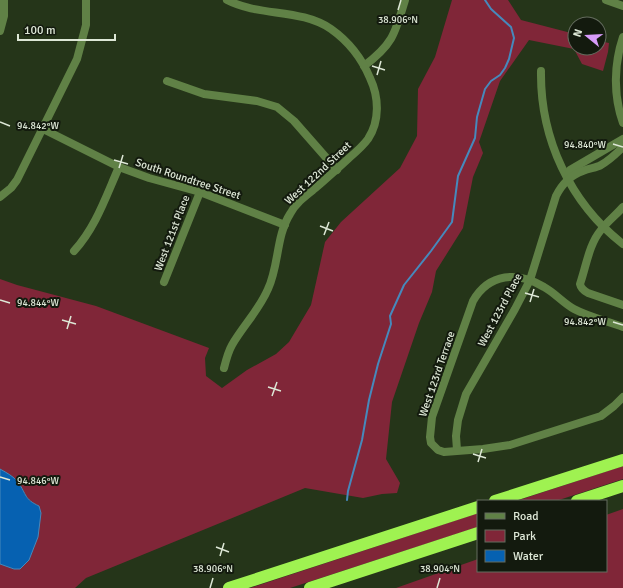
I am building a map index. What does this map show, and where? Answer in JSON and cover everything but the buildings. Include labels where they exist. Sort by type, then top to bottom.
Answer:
[{"type":"highway","points":[[498,500],[623,460]]},
{"type":"highway","points":[[580,500],[623,486]]},
{"type":"highway","points":[[229,588],[477,507]]},
{"type":"highway","points":[[310,588],[477,533]]},
{"type":"street","points":[[0,31],[4,16],[4,0]]},
{"type":"street","points":[[0,197],[11,188],[17,180],[77,59],[86,25],[86,0]]},
{"type":"street","name":"West 122nd Street","points":[[224,368],[231,347],[261,303],[269,288],[285,225],[289,215],[297,204],[368,140],[376,120],[377,106],[376,93],[372,81],[364,66],[344,40],[321,23],[299,16],[254,10],[227,0]]},
{"type":"street","points":[[364,66],[378,56],[390,42],[397,26],[405,0]]},
{"type":"street","points":[[606,0],[623,6]]},
{"type":"street","points":[[623,37],[618,52],[616,80],[618,103],[623,123]]},
{"type":"street","points":[[541,71],[542,95],[550,139],[568,180],[582,202],[604,227],[623,244]]},
{"type":"street","points":[[167,81],[204,94],[257,100],[278,107],[294,121],[336,170]]},
{"type":"street","name":"South Roundtree Street","points":[[43,129],[120,167],[148,178],[200,192],[285,225]]},
{"type":"street","name":"West 123rd Place","points":[[568,180],[570,170],[623,139]]},
{"type":"street","name":"West 123rd Place","points":[[457,450],[457,425],[466,394],[530,280],[556,196],[560,188],[568,180],[584,170],[602,165],[620,153],[623,147]]},
{"type":"street","points":[[74,251],[92,227],[120,167]]},
{"type":"street","name":"West 121st Place","points":[[164,282],[200,192]]},
{"type":"street","points":[[623,207],[597,236],[580,284],[580,287],[588,293],[623,305]]},
{"type":"street","name":"West 123rd Terrace","points":[[530,280],[519,277],[503,277],[483,288],[473,301],[435,407],[430,431],[431,443],[434,447],[444,452],[457,450],[483,450],[510,445],[601,416],[623,398]]},
{"type":"street","points":[[530,280],[544,287],[585,314],[623,327]]},
{"type":"green space","points":[[452,0],[508,0],[521,20],[567,32],[567,48],[529,40],[500,81],[479,142],[483,153],[473,177],[463,228],[436,271],[432,292],[419,323],[392,402],[386,459],[400,483],[397,493],[363,498],[305,488],[86,578],[75,588],[0,588],[0,564],[14,569],[39,506],[28,499],[16,480],[0,469],[0,279],[96,306],[209,348],[205,358],[206,376],[222,388],[247,370],[276,354],[289,342],[311,305],[325,242],[341,222],[400,168],[417,136],[418,89],[435,57]]},
{"type":"green space","points":[[607,43],[609,43],[607,56]]},
{"type":"green space","points":[[578,56],[607,56],[603,71],[582,64]]},
{"type":"green space","points":[[623,466],[623,479],[559,500],[519,500]]},
{"type":"green space","points":[[623,509],[623,588],[396,588],[477,559],[477,572],[607,572],[607,515]]},
{"type":"green space","points":[[477,513],[477,527],[290,588],[250,588]]},
{"type":"water","points":[[0,469],[18,482],[28,499],[39,506],[41,513],[38,537],[29,560],[20,569],[14,569],[0,564]]},
{"type":"waterway","points":[[347,500],[348,491],[362,440],[369,400],[378,364],[391,324],[390,316],[404,285],[452,222],[458,176],[475,138],[477,117],[485,89],[491,81],[500,75],[509,59],[514,38],[511,27],[491,9],[485,0]]}]
